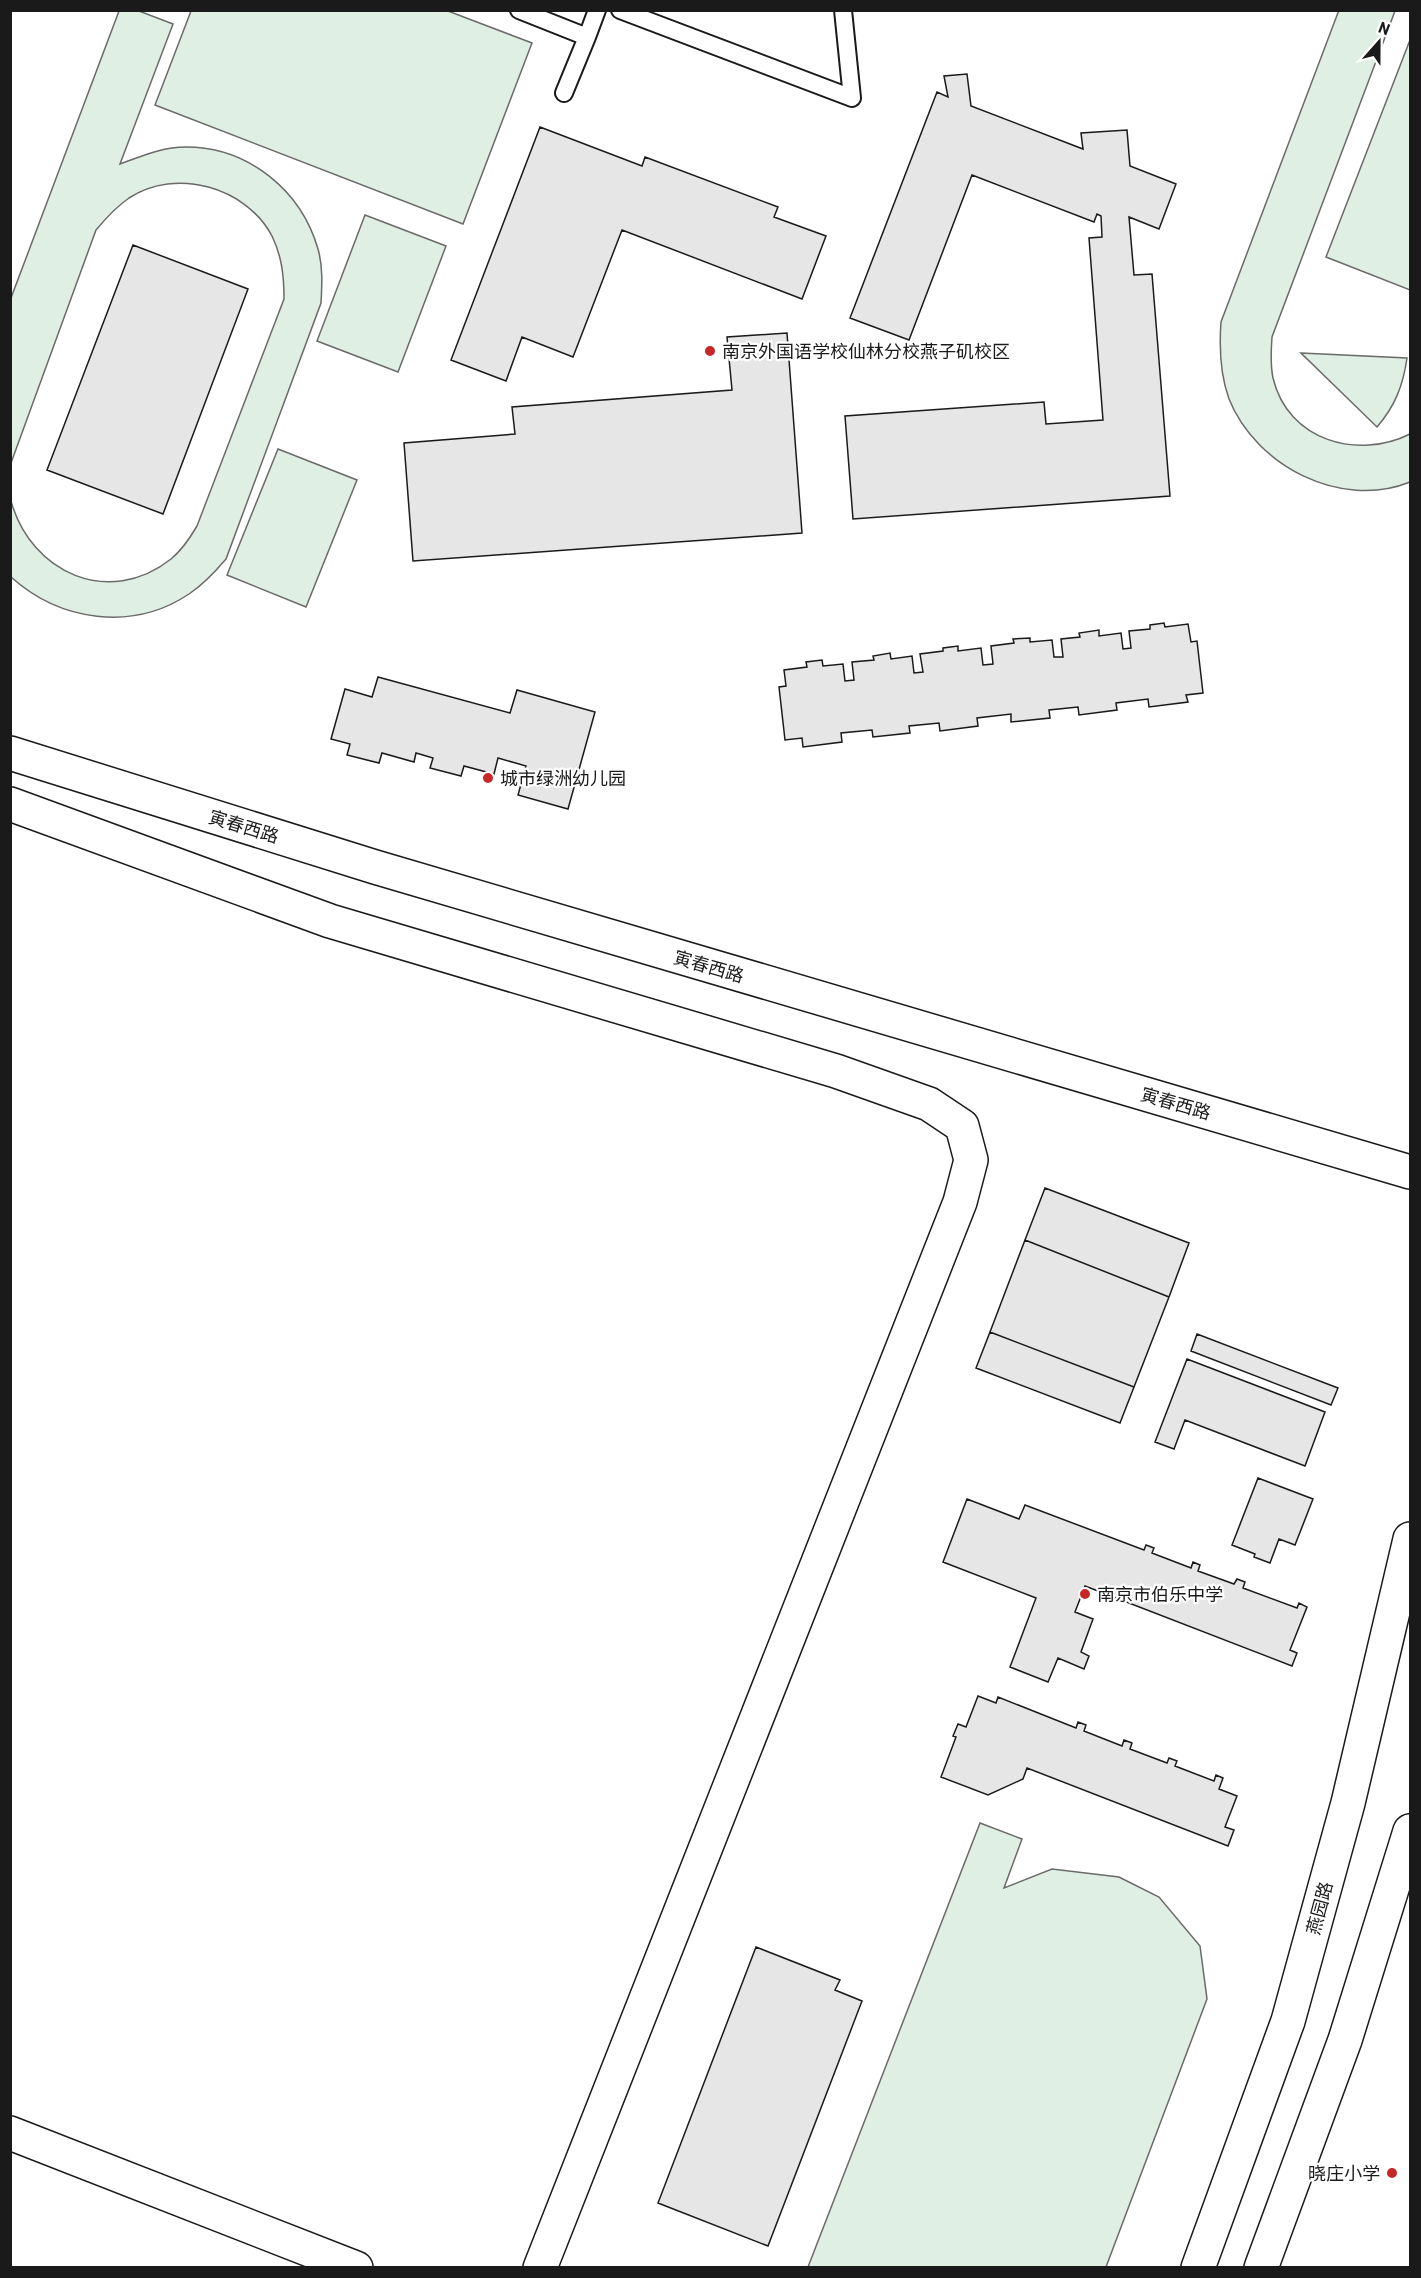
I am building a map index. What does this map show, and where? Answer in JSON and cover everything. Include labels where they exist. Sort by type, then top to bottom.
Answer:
[{"type":"street","name":"寅春西路","points":[[10,753],[375,867],[1410,1172]]},
{"type":"street","points":[[10,804],[330,921],[836,1071],[929,1104],[962,1126],[971,1160],[960,1202],[540,2268]]},
{"type":"street","name":"燕园路","points":[[1198,2268],[1288,2021],[1348,1803],[1410,1539]]},
{"type":"street","points":[[1261,2268],[1345,2040],[1410,1831]]},
{"type":"street","points":[[10,2133],[356,2268]]},
{"type":"lane","points":[[519,10],[586,37]]},
{"type":"lane","points":[[564,93],[597,10]]},
{"type":"lane","points":[[620,10],[852,98],[843,10]]},
{"type":"green space","points":[[1339,10],[1395,11],[1272,337],[1271,368],[1281,400],[1293,417],[1309,430],[1328,439],[1348,444],[1369,445],[1390,442],[1410,434],[1410,482],[1384,489],[1356,490],[1330,486],[1304,476],[1280,462],[1259,444],[1242,423],[1229,399],[1221,361],[1221,322]]},
{"type":"green space","points":[[119,11],[139,11],[173,24],[120,164],[160,150],[186,147],[209,149],[251,164],[269,176],[299,208],[318,249],[322,282],[321,303],[226,559],[209,578],[189,594],[167,606],[144,614],[121,617],[74,612],[51,604],[30,592],[11,577],[11,501],[21,526],[36,547],[54,564],[75,575],[98,581],[123,581],[147,574],[171,559],[186,544],[197,526],[284,299],[284,282],[278,251],[272,236],[260,219],[228,194],[188,183],[168,184],[148,189],[129,198],[96,230],[11,463],[11,298]]},
{"type":"green space","points":[[191,11],[448,11],[532,43],[463,224],[155,105]]},
{"type":"green space","points":[[1410,40],[1410,290],[1326,257]]},
{"type":"green space","points":[[365,215],[446,246],[398,372],[317,341]]},
{"type":"green space","points":[[1301,353],[1407,358],[1397,395],[1377,427]]},
{"type":"green space","points":[[278,449],[357,480],[306,607],[227,575]]},
{"type":"green space","points":[[980,1823],[1022,1839],[1004,1888],[1052,1869],[1119,1877],[1159,1897],[1200,1946],[1207,1999],[1106,2267],[808,2267]]},
{"type":"building","points":[[967,74],[971,106],[1083,149],[1081,133],[1127,130],[1130,166],[1176,184],[1159,229],[1129,217],[1134,275],[1152,274],[1170,496],[853,519],[845,416],[1044,402],[1046,424],[1103,420],[1089,238],[1102,237],[1101,216],[1097,214],[1094,222],[972,175],[909,340],[850,318],[937,92],[948,97],[944,76]]},
{"type":"building","points":[[540,127],[642,166],[645,157],[778,207],[774,217],[826,236],[802,299],[622,230],[573,357],[522,337],[506,381],[451,360]]},
{"type":"building","points":[[133,245],[248,289],[163,514],[47,470]]},
{"type":"building","points":[[787,333],[802,533],[413,561],[404,443],[515,434],[512,407],[732,390],[727,337]]},
{"type":"building","points":[[1164,623],[1165,627],[1188,624],[1191,642],[1197,641],[1203,693],[1186,695],[1188,702],[1149,707],[1148,699],[1116,703],[1117,710],[1079,715],[1078,707],[1049,710],[1050,718],[1011,722],[1011,714],[977,718],[978,726],[940,731],[939,723],[909,726],[910,733],[873,737],[872,730],[841,733],[842,742],[803,747],[802,738],[785,740],[779,687],[786,686],[784,670],[807,667],[806,662],[822,660],[823,666],[843,664],[845,681],[854,680],[852,662],[874,660],[873,656],[890,653],[891,659],[912,656],[914,673],[923,672],[920,654],[943,651],[943,648],[958,646],[958,651],[981,648],[983,665],[993,664],[991,646],[1014,643],[1013,639],[1030,638],[1030,642],[1052,640],[1054,657],[1063,657],[1061,639],[1080,637],[1079,633],[1099,630],[1099,636],[1121,633],[1123,649],[1131,648],[1129,631],[1150,629],[1150,625]]},
{"type":"building","points":[[378,677],[510,713],[517,690],[595,712],[568,809],[518,795],[526,766],[498,758],[494,774],[464,766],[461,776],[430,768],[433,758],[416,753],[414,762],[382,753],[379,763],[347,755],[350,744],[331,739],[345,689],[372,697]]},
{"type":"building","points":[[1045,1188],[1189,1243],[1169,1297],[1025,1240]]},
{"type":"building","points":[[1025,1240],[1169,1297],[1134,1387],[990,1332]]},
{"type":"building","points":[[990,1332],[1134,1387],[1120,1423],[976,1368]]},
{"type":"building","points":[[1197,1334],[1338,1388],[1331,1405],[1191,1351]]},
{"type":"building","points":[[1187,1359],[1325,1412],[1305,1466],[1185,1420],[1174,1449],[1155,1442]]},
{"type":"building","points":[[1258,1478],[1313,1499],[1295,1545],[1279,1539],[1270,1563],[1232,1545]]},
{"type":"building","points":[[967,1499],[1019,1519],[1025,1505],[1144,1550],[1146,1545],[1154,1548],[1152,1553],[1191,1568],[1193,1562],[1200,1565],[1198,1571],[1234,1584],[1237,1579],[1245,1582],[1243,1588],[1297,1608],[1299,1603],[1307,1607],[1290,1650],[1297,1653],[1292,1666],[1085,1586],[1075,1612],[1093,1619],[1081,1652],[1089,1656],[1084,1669],[1058,1658],[1048,1682],[1010,1667],[1036,1598],[943,1562]]},
{"type":"building","points":[[978,1696],[996,1703],[998,1697],[1076,1728],[1078,1722],[1086,1725],[1084,1731],[1122,1746],[1124,1740],[1132,1743],[1130,1749],[1167,1763],[1169,1758],[1177,1761],[1175,1766],[1214,1781],[1216,1775],[1223,1778],[1219,1789],[1237,1796],[1225,1827],[1234,1830],[1228,1846],[1027,1768],[1023,1779],[988,1795],[941,1777],[956,1737],[953,1736],[958,1724],[966,1727]]},
{"type":"building","points":[[756,1947],[840,1980],[835,1990],[862,2001],[768,2246],[658,2203]]},
{"type":"place","name":"南京外国语学校仙林分校燕子矶校区","points":[[710,351]]},
{"type":"place","name":"城市绿洲幼儿园","points":[[488,778]]},
{"type":"place","name":"南京市伯乐中学","points":[[1085,1594]]},
{"type":"place","name":"晓庄小学","points":[[1392,2173]]}]
